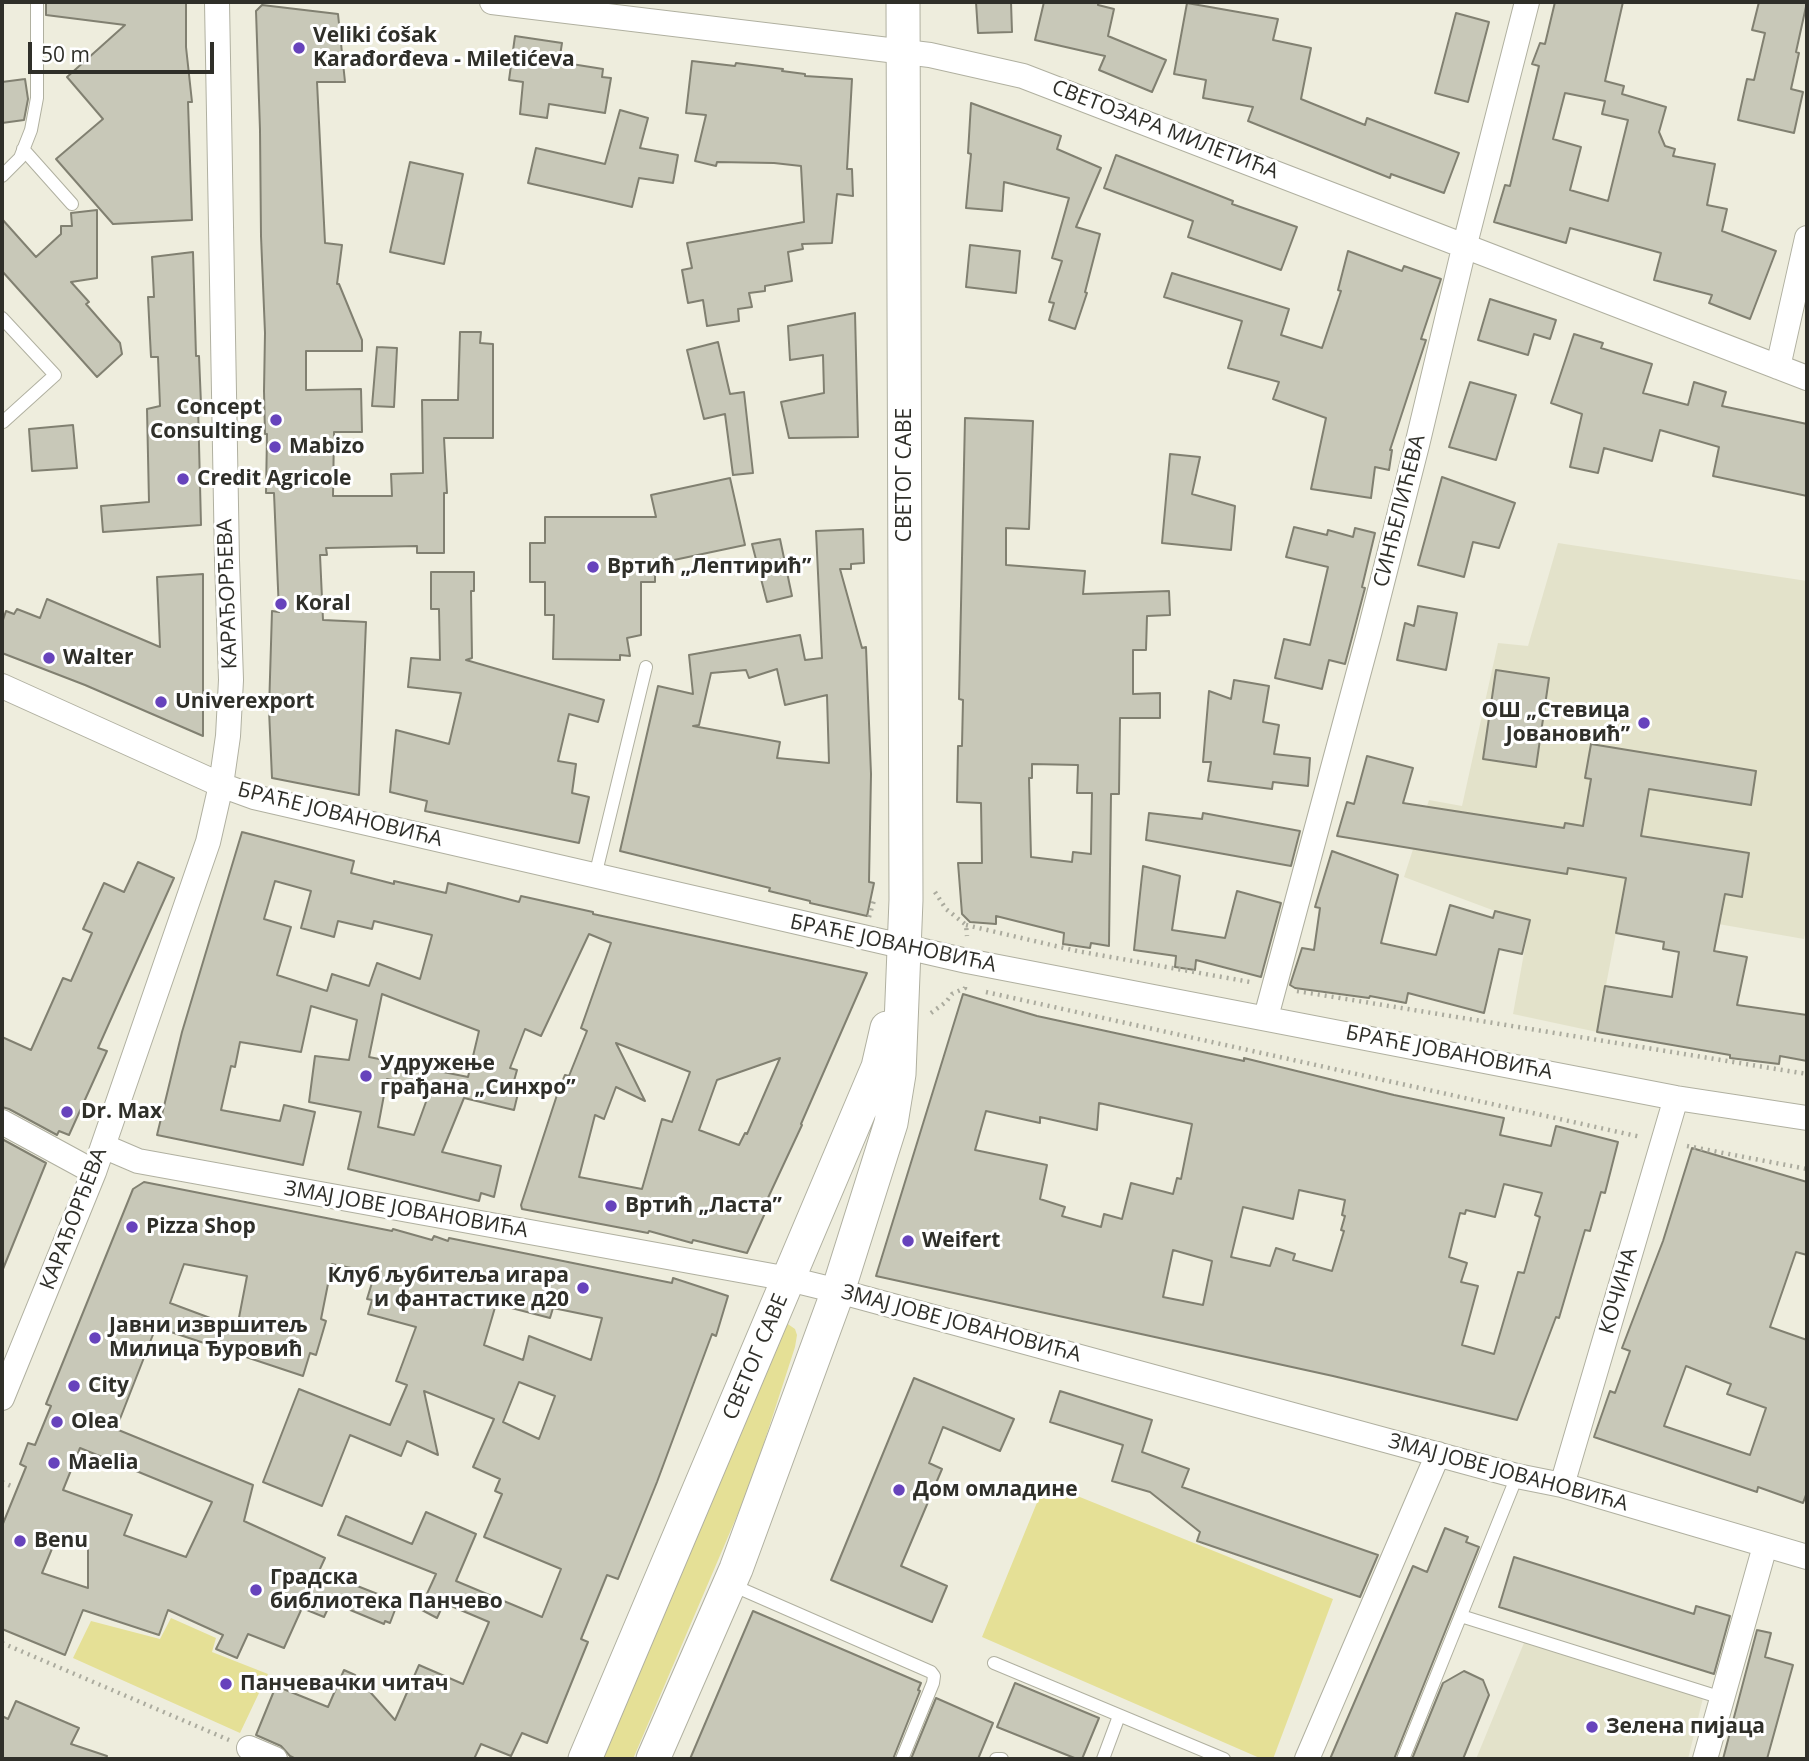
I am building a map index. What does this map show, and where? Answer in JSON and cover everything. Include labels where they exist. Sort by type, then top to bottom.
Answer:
[{"type":"street","name":"КАРАЂОРЂЕВА","points":[[2,1398],[94,1172],[208,842],[221,785],[228,736],[231,680],[217,2]]},
{"type":"street","name":"СВЕТОЗАРА МИЛЕТИЋА","points":[[492,2],[903,51],[966,61],[1023,76],[1099,103],[1464,248],[1807,378]]},
{"type":"street","name":"СВЕТОГ САВЕ","points":[[653,1759],[730,1584],[838,1291],[891,1123],[899,1074],[906,948],[903,2]]},
{"type":"street","name":"СИНЂЕЛИЋЕВА","points":[[1266,1017],[1373,620],[1527,2]]},
{"type":"street","points":[[1778,367],[1807,238]]},
{"type":"street","name":"БРАЋЕ ЈОВАНОВИЋА","points":[[2,686],[221,785],[254,797],[906,948],[1676,1098],[1807,1118]]},
{"type":"street","name":"СВЕТОГ САВЕ","points":[[585,1759],[878,1067],[906,948]]},
{"type":"street","name":"КОЧИНА","points":[[1562,1485],[1676,1098]]},
{"type":"street","points":[[2,1122],[94,1172]]},
{"type":"street","name":"ЗМАЈ ЈОВЕ ЈОВАНОВИЋА","points":[[103,1146],[138,1161],[789,1279],[1517,1476],[1562,1485],[1807,1557]]},
{"type":"street","points":[[1307,1759],[1438,1454]]},
{"type":"street","points":[[1705,1759],[1765,1546]]},
{"type":"street","points":[[249,1748],[275,1759]]},
{"type":"lane","points":[[2,175],[20,158],[31,130],[37,98],[37,2]]},
{"type":"lane","points":[[23,149],[72,204]]},
{"type":"lane","points":[[2,318],[55,376],[3,422]]},
{"type":"lane","points":[[595,876],[646,667]]},
{"type":"lane","points":[[1403,1759],[1517,1476]]},
{"type":"lane","points":[[730,1584],[931,1672],[934,1676],[933,1683],[902,1759]]},
{"type":"lane","points":[[1461,1616],[1722,1698]]},
{"type":"lane","points":[[994,1663],[1224,1759]]},
{"type":"lane","points":[[1103,1759],[1119,1716]]},
{"type":"lane","points":[[996,1759],[1002,1759]]},
{"type":"path","points":[[966,925],[1077,950],[1274,987],[1807,1074]]},
{"type":"path","points":[[965,988],[1663,1142],[1807,1169]]},
{"type":"path","points":[[2,1482],[10,1486]]},
{"type":"path","points":[[2,1643],[249,1748]]},
{"type":"shaded area","name":"ОШ „Стевица Јовановић”","points":[[1558,543],[1807,581],[1807,926],[1804,939],[1621,907],[1597,1032],[1513,1014],[1530,920],[1495,911],[1404,877],[1429,800],[1462,806],[1498,643],[1528,646]]},
{"type":"shaded area","points":[[782,1320],[795,1329],[795,1347],[751,1483],[633,1759],[601,1759]]},
{"type":"shaded area","points":[[1045,1483],[1333,1599],[1273,1759],[1262,1759],[982,1637]]},
{"type":"shaded area","points":[[171,1618],[216,1638],[212,1652],[268,1674],[240,1733],[73,1658],[91,1621],[160,1639]]},
{"type":"shaded area","name":"Зелена пијаца","points":[[1526,1638],[1704,1694],[1688,1759],[1476,1759]]},
{"type":"building","points":[[46,2],[186,2],[186,47],[192,102],[188,102],[192,220],[113,224],[56,159],[103,119],[67,77],[125,25],[46,15]]},
{"type":"building","points":[[976,2],[1011,2],[1012,32],[978,33]]},
{"type":"building","points":[[1044,2],[1098,2],[1098,5],[1114,9],[1108,36],[1166,60],[1152,92],[1099,70],[1105,56],[1035,40]]},
{"type":"building","points":[[1555,2],[1623,2],[1605,81],[1624,86],[1622,94],[1666,107],[1659,132],[1665,146],[1675,149],[1673,156],[1715,164],[1707,205],[1727,209],[1722,231],[1776,251],[1750,319],[1709,303],[1712,295],[1654,280],[1661,253],[1570,228],[1566,243],[1494,222],[1505,185],[1510,186],[1539,66],[1532,64],[1540,43],[1545,44]],"holes":[[[1565,93],[1605,101],[1602,114],[1628,120],[1608,201],[1570,190],[1581,147],[1553,139]]]},
{"type":"building","points":[[1759,2],[1807,2],[1791,89],[1803,92],[1794,133],[1738,120],[1747,79],[1754,80],[1765,33],[1752,30]]},
{"type":"building","points":[[1187,3],[1278,19],[1273,40],[1311,48],[1301,99],[1365,125],[1367,118],[1459,153],[1444,193],[1391,174],[1390,178],[1248,121],[1253,107],[1203,98],[1206,80],[1174,74]]},
{"type":"building","points":[[262,5],[338,14],[345,82],[317,82],[325,243],[342,245],[337,284],[362,340],[362,351],[306,351],[306,390],[361,389],[362,432],[334,432],[333,496],[392,496],[391,474],[423,473],[422,400],[458,400],[460,332],[481,332],[480,343],[493,344],[493,438],[444,438],[447,493],[444,493],[444,553],[417,553],[417,546],[326,548],[327,555],[320,555],[323,620],[366,622],[359,795],[272,778],[269,710],[272,611],[279,612],[274,493],[266,493],[265,333],[256,11]]},
{"type":"building","points":[[1456,13],[1489,22],[1468,102],[1435,93]]},
{"type":"building","points":[[515,36],[562,43],[559,62],[603,69],[602,77],[611,78],[605,113],[549,104],[547,118],[520,114],[523,82],[509,80]]},
{"type":"building","points":[[692,61],[735,66],[736,63],[783,69],[782,71],[805,76],[852,79],[847,169],[852,169],[853,196],[837,194],[832,243],[802,244],[803,249],[788,252],[792,281],[765,286],[765,291],[749,293],[752,307],[738,309],[739,321],[707,326],[703,300],[688,303],[682,270],[692,268],[687,243],[804,222],[801,166],[717,162],[716,166],[695,161],[706,115],[686,113]]},
{"type":"building","points":[[25,79],[28,99],[24,120],[2,123],[2,82]]},
{"type":"building","points":[[971,103],[1061,136],[1057,149],[1101,168],[1076,227],[1100,234],[1085,292],[1087,293],[1075,329],[1049,320],[1054,303],[1049,302],[1062,261],[1052,258],[1069,198],[1004,182],[1002,211],[966,208],[971,154],[968,153]]},
{"type":"building","points":[[620,110],[648,118],[640,148],[678,155],[673,183],[639,178],[632,207],[528,183],[536,148],[605,164]]},
{"type":"building","points":[[1116,155],[1233,201],[1232,204],[1297,227],[1281,270],[1188,237],[1193,221],[1104,188]]},
{"type":"building","points":[[410,162],[463,174],[444,264],[390,252]]},
{"type":"building","points":[[97,210],[97,278],[71,282],[120,343],[122,354],[97,377],[2,271],[2,219],[36,257],[61,234],[61,226],[72,226],[71,213]]},
{"type":"building","points":[[970,245],[1020,251],[1016,293],[966,287]]},
{"type":"building","points":[[1348,251],[1402,271],[1404,266],[1441,279],[1421,339],[1426,340],[1390,450],[1389,470],[1375,467],[1371,498],[1311,489],[1326,418],[1273,399],[1279,382],[1228,368],[1242,321],[1164,297],[1172,273],[1289,309],[1281,335],[1322,348],[1341,291],[1338,290]]},
{"type":"building","points":[[193,252],[196,356],[199,356],[201,404],[198,404],[201,525],[103,532],[101,506],[149,502],[147,409],[160,406],[158,357],[151,357],[148,297],[154,297],[152,257]]},
{"type":"building","points":[[1490,299],[1556,320],[1550,339],[1534,334],[1528,355],[1478,340]]},
{"type":"building","points":[[855,313],[858,437],[789,438],[781,402],[824,393],[823,355],[790,360],[788,326]]},
{"type":"building","points":[[1574,334],[1603,343],[1601,348],[1652,364],[1643,393],[1688,405],[1694,382],[1726,392],[1722,406],[1807,424],[1807,496],[1713,476],[1719,447],[1660,430],[1652,461],[1604,448],[1598,473],[1570,467],[1582,414],[1551,403]]},
{"type":"building","points":[[718,342],[730,394],[744,392],[753,473],[733,475],[725,414],[704,419],[687,350]]},
{"type":"building","points":[[377,347],[397,348],[394,407],[372,406]]},
{"type":"building","points":[[1470,382],[1516,395],[1496,460],[1449,447]]},
{"type":"building","points":[[965,418],[1033,421],[1029,529],[1006,528],[1006,565],[1085,571],[1083,594],[1169,591],[1170,615],[1147,616],[1146,650],[1133,650],[1133,694],[1160,693],[1160,718],[1120,718],[1119,794],[1111,794],[1109,946],[1091,943],[1090,948],[1063,944],[1064,933],[996,916],[996,924],[970,922],[962,914],[958,863],[982,863],[981,803],[957,802],[958,746],[962,746],[963,700],[959,699]],"holes":[[[1032,764],[1078,765],[1077,793],[1092,793],[1091,854],[1073,852],[1072,862],[1031,857],[1029,778],[1032,778]]]},
{"type":"building","points":[[73,425],[77,468],[32,471],[29,429]]},
{"type":"building","points":[[1170,454],[1200,457],[1192,494],[1235,506],[1231,550],[1162,543]]},
{"type":"building","points":[[1442,477],[1515,503],[1499,548],[1473,542],[1464,577],[1418,565]]},
{"type":"building","points":[[730,478],[745,545],[655,564],[655,582],[641,582],[641,635],[627,638],[630,656],[620,655],[620,660],[553,659],[554,615],[545,615],[545,582],[530,582],[530,543],[545,543],[545,517],[656,517],[651,495]]},
{"type":"building","points":[[1294,527],[1327,535],[1328,530],[1353,537],[1355,528],[1375,533],[1362,587],[1365,588],[1345,664],[1329,660],[1322,689],[1275,678],[1284,639],[1310,645],[1328,567],[1286,557]]},
{"type":"building","points":[[863,529],[864,563],[851,564],[851,569],[840,569],[862,648],[866,647],[871,774],[869,882],[874,883],[867,916],[810,903],[769,891],[770,888],[620,851],[658,686],[693,694],[689,655],[800,635],[805,660],[822,658],[816,531]],"holes":[[[777,669],[785,705],[827,695],[829,763],[777,758],[780,742],[693,726],[699,725],[711,673],[746,670],[749,678]]]},
{"type":"building","points":[[780,539],[792,596],[767,602],[752,544]]},
{"type":"building","points":[[431,572],[474,572],[474,591],[471,591],[472,658],[466,660],[604,700],[598,722],[569,714],[558,761],[576,764],[572,793],[589,797],[579,843],[425,811],[427,801],[390,792],[396,730],[449,744],[461,693],[408,687],[411,658],[440,660],[439,609],[431,609]]},
{"type":"building","points":[[203,574],[203,736],[85,685],[2,653],[2,623],[6,611],[14,614],[17,609],[40,618],[47,599],[160,647],[157,577]]},
{"type":"building","points":[[1418,606],[1457,613],[1446,670],[1397,660],[1405,623],[1414,626]]},
{"type":"building","points":[[1496,670],[1549,678],[1536,767],[1483,759]]},
{"type":"building","points":[[1234,680],[1269,686],[1263,722],[1279,725],[1274,754],[1310,758],[1308,786],[1273,782],[1272,789],[1208,781],[1211,762],[1203,762],[1209,691],[1231,699]]},
{"type":"building","points":[[1591,744],[1756,771],[1751,805],[1649,789],[1641,836],[1749,853],[1742,897],[1725,894],[1714,951],[1747,957],[1737,1005],[1807,1015],[1807,1061],[1780,1056],[1779,1064],[1730,1058],[1730,1055],[1597,1032],[1605,986],[1672,997],[1679,952],[1663,949],[1664,942],[1616,933],[1626,878],[1568,868],[1567,874],[1337,836],[1347,802],[1354,804],[1367,756],[1413,768],[1403,803],[1564,828],[1565,823],[1583,826],[1591,779],[1585,778]]},
{"type":"building","points":[[1149,813],[1202,819],[1203,813],[1300,831],[1291,866],[1146,840]]},
{"type":"building","points":[[242,832],[354,861],[351,873],[394,884],[394,881],[446,893],[448,883],[519,902],[521,896],[867,973],[767,1200],[770,1202],[747,1253],[693,1240],[692,1243],[649,1231],[648,1233],[522,1209],[521,1205],[558,1092],[565,1075],[569,1076],[587,1031],[581,1028],[611,943],[589,934],[541,1036],[525,1029],[510,1068],[517,1070],[512,1088],[519,1089],[514,1110],[464,1098],[442,1152],[501,1166],[494,1197],[481,1193],[479,1201],[348,1169],[361,1112],[309,1102],[315,1056],[349,1060],[357,1020],[311,1006],[301,1052],[240,1042],[235,1067],[231,1066],[221,1110],[280,1121],[284,1105],[315,1112],[303,1165],[157,1135],[182,1032]],"holes":[[[275,881],[311,891],[301,928],[334,937],[338,921],[372,929],[374,921],[432,935],[420,979],[377,963],[369,986],[332,974],[327,991],[277,975],[291,927],[264,919]],[[382,994],[479,1031],[468,1077],[369,1057]],[[616,1043],[690,1072],[672,1122],[662,1119],[642,1189],[579,1177],[595,1115],[604,1119],[616,1087],[645,1101]],[[780,1058],[747,1134],[745,1133],[739,1145],[699,1130],[717,1080]],[[387,1079],[431,1088],[414,1135],[378,1127]]]},
{"type":"building","points":[[1332,851],[1398,875],[1381,943],[1436,955],[1450,905],[1493,918],[1495,911],[1530,920],[1522,954],[1499,949],[1484,1013],[1408,993],[1406,1003],[1370,996],[1295,988],[1290,985],[1302,948],[1314,950],[1320,908],[1315,907]]},
{"type":"building","points":[[138,862],[174,878],[98,1048],[107,1051],[69,1135],[59,1131],[57,1135],[2,1107],[2,1037],[31,1050],[63,978],[71,981],[92,933],[83,929],[104,883],[124,892]]},
{"type":"building","points":[[1143,866],[1180,876],[1172,930],[1225,938],[1237,891],[1281,903],[1261,977],[1196,960],[1195,970],[1175,967],[1176,956],[1134,950]]},
{"type":"building","points":[[963,994],[1037,1016],[1244,1061],[1244,1058],[1394,1095],[1504,1118],[1500,1135],[1551,1146],[1556,1126],[1618,1142],[1605,1193],[1601,1192],[1590,1231],[1585,1230],[1559,1318],[1556,1317],[1517,1420],[1333,1376],[876,1276]],"holes":[[[1099,1103],[1192,1124],[1181,1179],[1177,1178],[1173,1194],[1131,1183],[1122,1219],[1104,1214],[1101,1227],[1062,1216],[1065,1207],[1040,1199],[1047,1165],[975,1150],[986,1111],[1040,1123],[1040,1117],[1097,1130]],[[1504,1184],[1542,1193],[1535,1215],[1540,1217],[1524,1273],[1518,1272],[1494,1354],[1462,1345],[1478,1286],[1461,1282],[1467,1263],[1449,1257],[1460,1213],[1465,1214],[1466,1210],[1495,1217]],[[1299,1190],[1345,1200],[1342,1215],[1345,1216],[1341,1230],[1344,1231],[1332,1271],[1293,1260],[1295,1254],[1276,1248],[1270,1266],[1231,1257],[1243,1207],[1293,1219]],[[1173,1250],[1212,1261],[1203,1305],[1163,1297]]]},
{"type":"building","points":[[2,1139],[46,1163],[3,1269],[2,1269]]},
{"type":"building","points":[[1692,1148],[1807,1182],[1807,1255],[1796,1252],[1770,1327],[1807,1340],[1807,1492],[1803,1503],[1758,1487],[1757,1492],[1594,1437],[1610,1391],[1615,1393],[1630,1351],[1622,1348],[1663,1241]],"holes":[[[1686,1366],[1731,1384],[1727,1394],[1766,1408],[1750,1455],[1664,1426]]]},
{"type":"building","points":[[144,1182],[392,1231],[393,1229],[432,1240],[434,1236],[448,1241],[449,1238],[672,1283],[673,1278],[728,1296],[716,1336],[712,1334],[618,1579],[607,1575],[581,1639],[588,1642],[547,1743],[522,1733],[511,1756],[481,1744],[474,1759],[296,1759],[281,1746],[256,1735],[276,1686],[328,1707],[344,1670],[355,1675],[395,1720],[419,1665],[463,1684],[489,1622],[444,1603],[437,1618],[420,1609],[436,1574],[338,1535],[346,1516],[412,1544],[426,1512],[476,1534],[456,1581],[542,1617],[561,1569],[484,1537],[502,1494],[495,1491],[500,1479],[473,1467],[494,1419],[424,1391],[438,1455],[407,1441],[401,1456],[350,1435],[322,1506],[263,1482],[299,1389],[390,1425],[407,1385],[396,1381],[416,1327],[368,1314],[372,1300],[367,1299],[375,1273],[332,1264],[321,1319],[326,1321],[316,1355],[310,1353],[303,1376],[156,1327],[116,1429],[253,1485],[244,1521],[325,1558],[319,1571],[398,1602],[390,1623],[385,1621],[384,1624],[331,1602],[324,1617],[302,1608],[284,1648],[248,1634],[237,1658],[216,1649],[223,1635],[168,1610],[159,1635],[83,1610],[65,1655],[2,1629],[2,1526],[26,1467],[20,1464],[28,1443],[35,1445],[51,1406],[46,1404],[133,1189]],"holes":[[[184,1264],[247,1276],[237,1328],[170,1303]],[[496,1304],[550,1318],[553,1308],[602,1318],[591,1360],[529,1336],[523,1360],[484,1345]],[[519,1382],[555,1396],[539,1439],[503,1422]],[[80,1448],[212,1502],[186,1557],[124,1535],[132,1515],[63,1490]],[[58,1534],[88,1546],[88,1588],[42,1573]]]},
{"type":"building","points":[[914,1378],[1014,1419],[1000,1451],[943,1427],[929,1463],[942,1469],[901,1566],[947,1586],[932,1622],[831,1580]]},
{"type":"building","points":[[1060,1391],[1152,1420],[1142,1452],[1189,1469],[1182,1487],[1378,1555],[1360,1597],[1197,1541],[1200,1532],[1150,1492],[1112,1481],[1123,1445],[1050,1422]]},
{"type":"building","points":[[1445,1528],[1468,1537],[1466,1542],[1479,1547],[1394,1759],[1330,1759],[1413,1566],[1427,1572]]},
{"type":"building","points":[[1514,1557],[1694,1614],[1696,1606],[1730,1616],[1714,1674],[1499,1607]]},
{"type":"building","points":[[753,1611],[921,1683],[893,1759],[690,1759]]},
{"type":"building","points":[[1757,1630],[1771,1633],[1765,1657],[1793,1665],[1767,1759],[1723,1759]]},
{"type":"building","points":[[1464,1671],[1483,1680],[1489,1695],[1463,1759],[1412,1759],[1443,1683]]},
{"type":"building","points":[[1015,1683],[1099,1718],[1082,1759],[997,1727]]},
{"type":"building","points":[[936,1698],[993,1723],[978,1759],[911,1759]]},
{"type":"building","points":[[16,1701],[79,1728],[71,1744],[107,1756],[106,1759],[2,1759],[2,1716],[8,1719]]},
{"type":"place","name":"Veliki ćošak Karađorđeva - Miletićeva","points":[[299,48]]},
{"type":"place","name":"Concept Consulting","points":[[276,420]]},
{"type":"place","name":"Mabizo","points":[[275,447]]},
{"type":"place","name":"Credit Agricole","points":[[183,479]]},
{"type":"place","name":"Вртић „Лептирић”","points":[[593,567]]},
{"type":"place","name":"Koral","points":[[281,604]]},
{"type":"place","name":"Walter","points":[[49,658]]},
{"type":"place","name":"Univerexport","points":[[161,702]]},
{"type":"place","name":"ОШ „Стевица Јовановић”","points":[[1644,723]]},
{"type":"place","name":"Удружење грађана „Синхро”","points":[[366,1076]]},
{"type":"place","name":"Dr. Max","points":[[67,1112]]},
{"type":"place","name":"Вртић „Ласта”","points":[[611,1206]]},
{"type":"place","name":"Pizza Shop","points":[[132,1227]]},
{"type":"place","name":"Weifert","points":[[908,1241]]},
{"type":"place","name":"Клуб љубитеља игара и фантастике д20","points":[[583,1288]]},
{"type":"place","name":"Јавни извршитељ Милица Ђуровић","points":[[95,1338]]},
{"type":"place","name":"City","points":[[74,1386]]},
{"type":"place","name":"Olea","points":[[57,1422]]},
{"type":"place","name":"Maelia","points":[[54,1463]]},
{"type":"place","name":"Дом омладине","points":[[899,1490]]},
{"type":"place","name":"Benu","points":[[20,1541]]},
{"type":"place","name":"Градска библиотека Панчево","points":[[256,1590]]},
{"type":"place","name":"Панчевачки читач","points":[[226,1684]]},
{"type":"place","name":"Зелена пијаца","points":[[1592,1727]]}]
